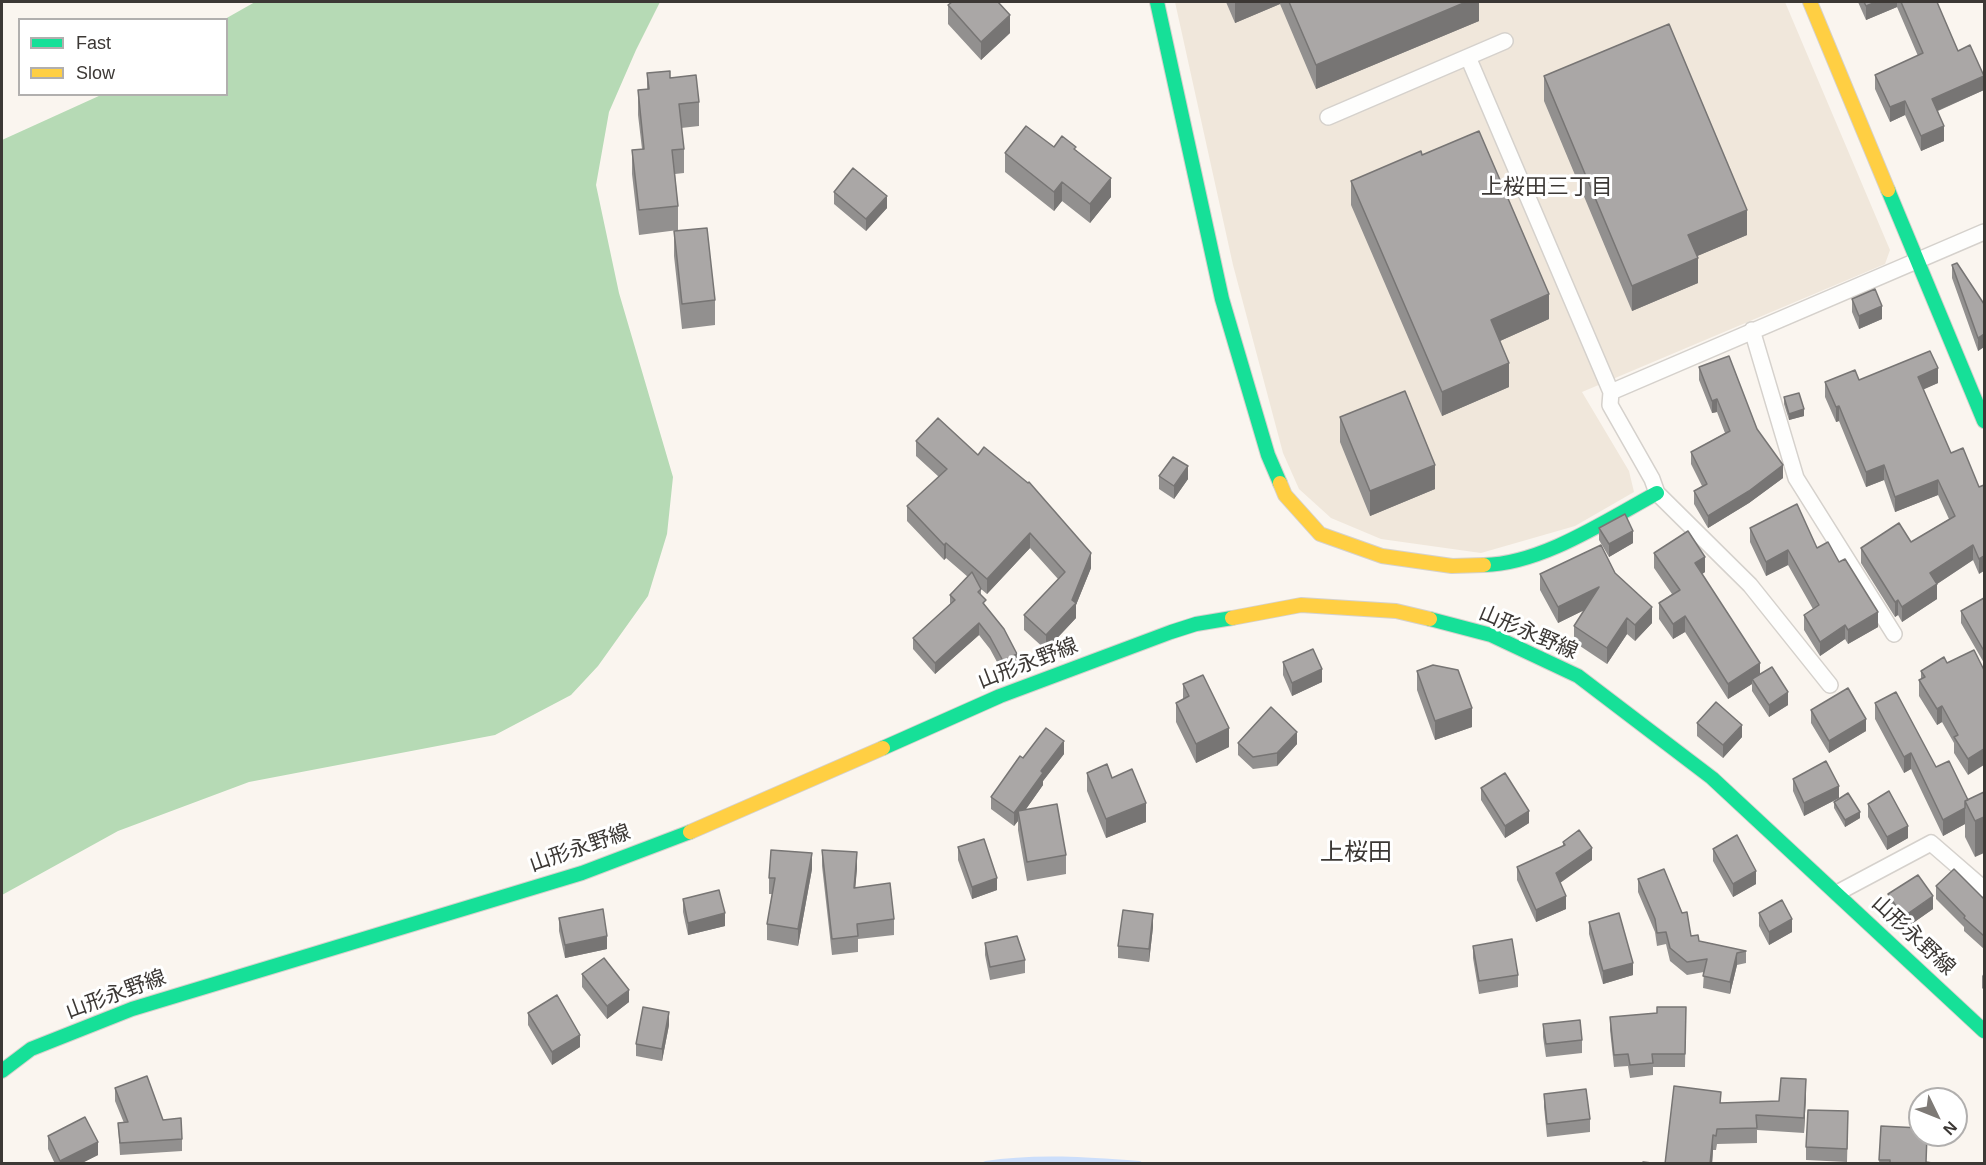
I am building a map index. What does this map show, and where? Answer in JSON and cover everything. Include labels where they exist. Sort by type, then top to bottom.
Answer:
[{"type":"main road","points":[[1157,2],[1222,299],[1268,455],[1285,495],[1320,534],[1382,556],[1452,566],[1499,565],[1561,546],[1657,493]]},
{"type":"main road","points":[[1810,2],[1984,421]]},
{"type":"main road","name":"山形永野線","points":[[2,1071],[31,1049],[132,1009],[582,873],[716,822],[1000,696],[1171,632],[1196,624],[1301,606],[1396,612],[1491,635],[1578,676],[1712,778],[1984,1031]]},
{"type":"street","points":[[1328,117],[1504,41]]},
{"type":"street","points":[[1468,57],[1611,392],[1610,405],[1652,479],[1657,493],[1750,585],[1830,685]]},
{"type":"street","points":[[1611,392],[1984,232]]},
{"type":"street","points":[[1752,330],[1796,478],[1894,634]]},
{"type":"street","points":[[1838,893],[1931,843],[1984,890]]},
{"type":"shaded area","points":[[1175,2],[1785,2],[1890,250],[1885,264],[1582,392],[1629,471],[1634,492],[1575,526],[1481,553],[1381,539],[1331,518],[1299,489],[1283,453],[1233,265]]},
{"type":"green space","points":[[255,2],[660,2],[609,112],[596,185],[619,293],[673,477],[667,534],[648,596],[598,666],[571,695],[495,735],[249,782],[118,831],[2,895],[2,140],[99,96],[228,96],[227,18]]},
{"type":"building","points":[[952,2],[998,2],[1010,15],[981,42],[948,5]]},
{"type":"building","points":[[1289,2],[1466,2],[1316,65]]},
{"type":"building","points":[[1864,2],[1876,2],[1866,6]]},
{"type":"building","points":[[1901,2],[1937,2],[1958,51],[1970,45],[1984,76],[1932,99],[1944,126],[1921,136],[1905,101],[1890,107],[1875,75],[1923,53]]},
{"type":"building","points":[[1669,24],[1747,210],[1688,235],[1698,258],[1632,286],[1544,76]]},
{"type":"building","points":[[670,71],[670,78],[696,75],[699,102],[679,104],[684,149],[672,150],[678,206],[639,210],[632,150],[644,149],[638,90],[649,89],[647,73]]},
{"type":"building","points":[[1026,126],[1054,147],[1062,136],[1076,147],[1074,149],[1111,178],[1090,204],[1062,182],[1054,192],[1005,153]]},
{"type":"building","points":[[1479,131],[1549,294],[1491,320],[1509,363],[1442,392],[1351,181],[1421,151],[1422,155]]},
{"type":"building","points":[[853,168],[887,196],[866,219],[834,192]]},
{"type":"building","points":[[707,228],[715,300],[682,304],[674,231]]},
{"type":"building","points":[[1957,263],[1984,304],[1984,334],[1978,338],[1952,265]]},
{"type":"building","points":[[1875,289],[1882,306],[1859,316],[1852,299]]},
{"type":"building","points":[[1930,351],[1938,368],[1918,377],[1951,453],[1963,448],[1979,487],[1984,485],[1984,556],[1979,559],[1973,545],[1930,573],[1937,584],[1902,607],[1898,600],[1895,602],[1861,548],[1899,523],[1911,542],[1955,516],[1938,480],[1895,497],[1884,465],[1866,472],[1839,406],[1836,407],[1825,382],[1855,370],[1859,380]]},
{"type":"building","points":[[1729,356],[1757,429],[1783,465],[1749,491],[1708,516],[1694,491],[1707,484],[1691,452],[1730,431],[1717,399],[1712,401],[1699,367]]},
{"type":"building","points":[[1405,391],[1435,465],[1370,491],[1340,417]]},
{"type":"building","points":[[1799,393],[1804,409],[1789,414],[1784,397]]},
{"type":"building","points":[[938,418],[978,455],[984,447],[1029,482],[1091,553],[1072,600],[1076,603],[1046,635],[1024,615],[1065,572],[1030,533],[987,579],[946,543],[944,545],[907,506],[947,469],[916,441]]},
{"type":"building","points":[[1173,457],[1188,466],[1174,486],[1159,476]]},
{"type":"building","points":[[1797,504],[1817,548],[1828,542],[1839,562],[1845,559],[1878,612],[1848,630],[1845,625],[1820,642],[1804,615],[1819,605],[1788,550],[1766,562],[1750,528]]},
{"type":"building","points":[[1625,514],[1633,531],[1609,544],[1599,528]]},
{"type":"building","points":[[1688,531],[1705,557],[1695,563],[1760,663],[1728,684],[1685,616],[1673,624],[1659,603],[1680,590],[1654,553]]},
{"type":"building","points":[[1601,545],[1615,573],[1652,607],[1635,625],[1627,618],[1607,648],[1574,626],[1599,587],[1558,607],[1540,574]]},
{"type":"building","points":[[972,572],[981,589],[978,592],[986,600],[983,603],[1004,629],[1017,654],[1003,661],[990,637],[979,623],[935,663],[913,638],[955,600],[950,595]]},
{"type":"building","points":[[1984,598],[1984,651],[1961,611]]},
{"type":"building","points":[[1313,649],[1322,669],[1292,683],[1283,662]]},
{"type":"building","points":[[1974,650],[1984,670],[1984,749],[1968,759],[1954,737],[1958,735],[1942,706],[1937,709],[1919,680],[1925,677],[1921,671],[1944,657],[1947,663]]},
{"type":"building","points":[[1433,665],[1458,670],[1472,708],[1435,721],[1417,671]]},
{"type":"building","points":[[1772,667],[1788,692],[1769,705],[1752,679]]},
{"type":"building","points":[[1203,675],[1229,728],[1196,744],[1176,703],[1189,696],[1183,684]]},
{"type":"building","points":[[1848,688],[1866,719],[1829,741],[1811,710]]},
{"type":"building","points":[[1896,692],[1936,767],[1949,761],[1968,800],[1965,801],[1965,808],[1943,820],[1911,753],[1904,757],[1875,703]]},
{"type":"building","points":[[1716,702],[1742,725],[1723,745],[1697,723]]},
{"type":"building","points":[[1271,707],[1297,732],[1277,753],[1253,757],[1238,743]]},
{"type":"building","points":[[1046,728],[1064,741],[1014,813],[991,797],[1020,756],[1023,758]]},
{"type":"building","points":[[1826,761],[1839,786],[1804,803],[1793,779]]},
{"type":"building","points":[[1107,764],[1112,778],[1132,769],[1146,803],[1106,819],[1087,773]]},
{"type":"building","points":[[1505,773],[1529,811],[1505,826],[1481,788]]},
{"type":"building","points":[[1889,791],[1908,826],[1887,837],[1868,804]]},
{"type":"building","points":[[1984,792],[1984,817],[1975,821],[1965,801]]},
{"type":"building","points":[[1848,793],[1860,812],[1845,820],[1834,802]]},
{"type":"building","points":[[1057,804],[1066,855],[1027,862],[1018,811]]},
{"type":"building","points":[[1579,830],[1592,848],[1556,873],[1566,896],[1536,910],[1517,867],[1565,845],[1563,842]]},
{"type":"building","points":[[1737,835],[1756,871],[1733,884],[1713,849]]},
{"type":"building","points":[[984,839],[997,878],[972,887],[958,847]]},
{"type":"building","points":[[771,850],[812,853],[798,929],[767,924],[775,878],[769,878]]},
{"type":"building","points":[[822,850],[857,852],[854,888],[890,883],[894,919],[857,924],[858,936],[832,939]]},
{"type":"building","points":[[1664,869],[1682,913],[1687,912],[1691,936],[1698,935],[1699,941],[1746,951],[1737,953],[1730,982],[1703,976],[1707,959],[1687,962],[1670,948],[1666,932],[1657,933],[1655,919],[1638,879]]},
{"type":"building","points":[[1954,869],[1984,899],[1984,936],[1964,918],[1965,916],[1936,886]]},
{"type":"building","points":[[1918,875],[1933,896],[1903,917],[1888,894]]},
{"type":"building","points":[[719,890],[725,913],[688,923],[683,899]]},
{"type":"building","points":[[1782,900],[1792,919],[1769,932],[1759,913]]},
{"type":"building","points":[[603,909],[607,936],[565,945],[559,918]]},
{"type":"building","points":[[1123,910],[1153,914],[1149,949],[1118,946]]},
{"type":"building","points":[[1619,913],[1633,963],[1603,971],[1589,922]]},
{"type":"building","points":[[1017,936],[1025,960],[990,967],[985,943]]},
{"type":"building","points":[[1512,939],[1518,975],[1479,981],[1473,946]]},
{"type":"building","points":[[604,958],[629,990],[607,1006],[582,974]]},
{"type":"building","points":[[557,995],[580,1035],[552,1052],[528,1013]]},
{"type":"building","points":[[643,1007],[669,1012],[662,1049],[636,1044]]},
{"type":"building","points":[[1657,1007],[1686,1007],[1685,1054],[1652,1054],[1653,1063],[1630,1065],[1628,1054],[1614,1055],[1610,1017],[1657,1013]]},
{"type":"building","points":[[1580,1020],[1582,1040],[1546,1044],[1543,1024]]},
{"type":"building","points":[[147,1076],[163,1120],[181,1118],[182,1139],[120,1143],[118,1123],[128,1122],[115,1088]]},
{"type":"building","points":[[1781,1078],[1806,1079],[1804,1118],[1756,1115],[1757,1128],[1717,1129],[1716,1136],[1713,1135],[1710,1164],[1665,1164],[1674,1086],[1721,1092],[1720,1103],[1779,1101]]},
{"type":"building","points":[[1586,1089],[1590,1119],[1547,1124],[1544,1094]]},
{"type":"building","points":[[1808,1110],[1848,1111],[1847,1149],[1806,1147]]},
{"type":"building","points":[[85,1117],[98,1142],[60,1161],[48,1136]]},
{"type":"building","points":[[1881,1126],[1908,1127],[1908,1147],[1927,1147],[1926,1162],[1939,1164],[1890,1164],[1890,1160],[1879,1160]]},
{"type":"waterway","points":[[986,1164],[1043,1159],[1139,1164]]},
{"type":"traffic: fast","points":[[1157,2],[1222,299],[1268,455],[1280,483]]},
{"type":"traffic: fast","points":[[1888,190],[1984,421]]},
{"type":"traffic: fast","points":[[1484,565],[1506,563],[1551,549],[1574,539],[1657,493]]},
{"type":"traffic: fast","points":[[883,748],[1000,696],[1171,632],[1196,624],[1232,618]]},
{"type":"traffic: fast","points":[[1430,619],[1491,635],[1578,676],[1712,778],[1984,1031]]},
{"type":"traffic: fast","points":[[2,1071],[31,1049],[132,1009],[582,873],[690,832]]},
{"type":"traffic: slow","points":[[1810,2],[1888,190]]},
{"type":"traffic: slow","points":[[1280,483],[1285,495],[1320,534],[1382,556],[1452,566],[1484,565]]},
{"type":"traffic: slow","points":[[1232,618],[1301,605],[1396,611],[1430,619]]},
{"type":"traffic: slow","points":[[690,832],[883,748]]},
{"type":"district","name":"上桜田三丁目","points":[[1547,188]]},
{"type":"district","name":"上桜田","points":[[1356,853]]}]
